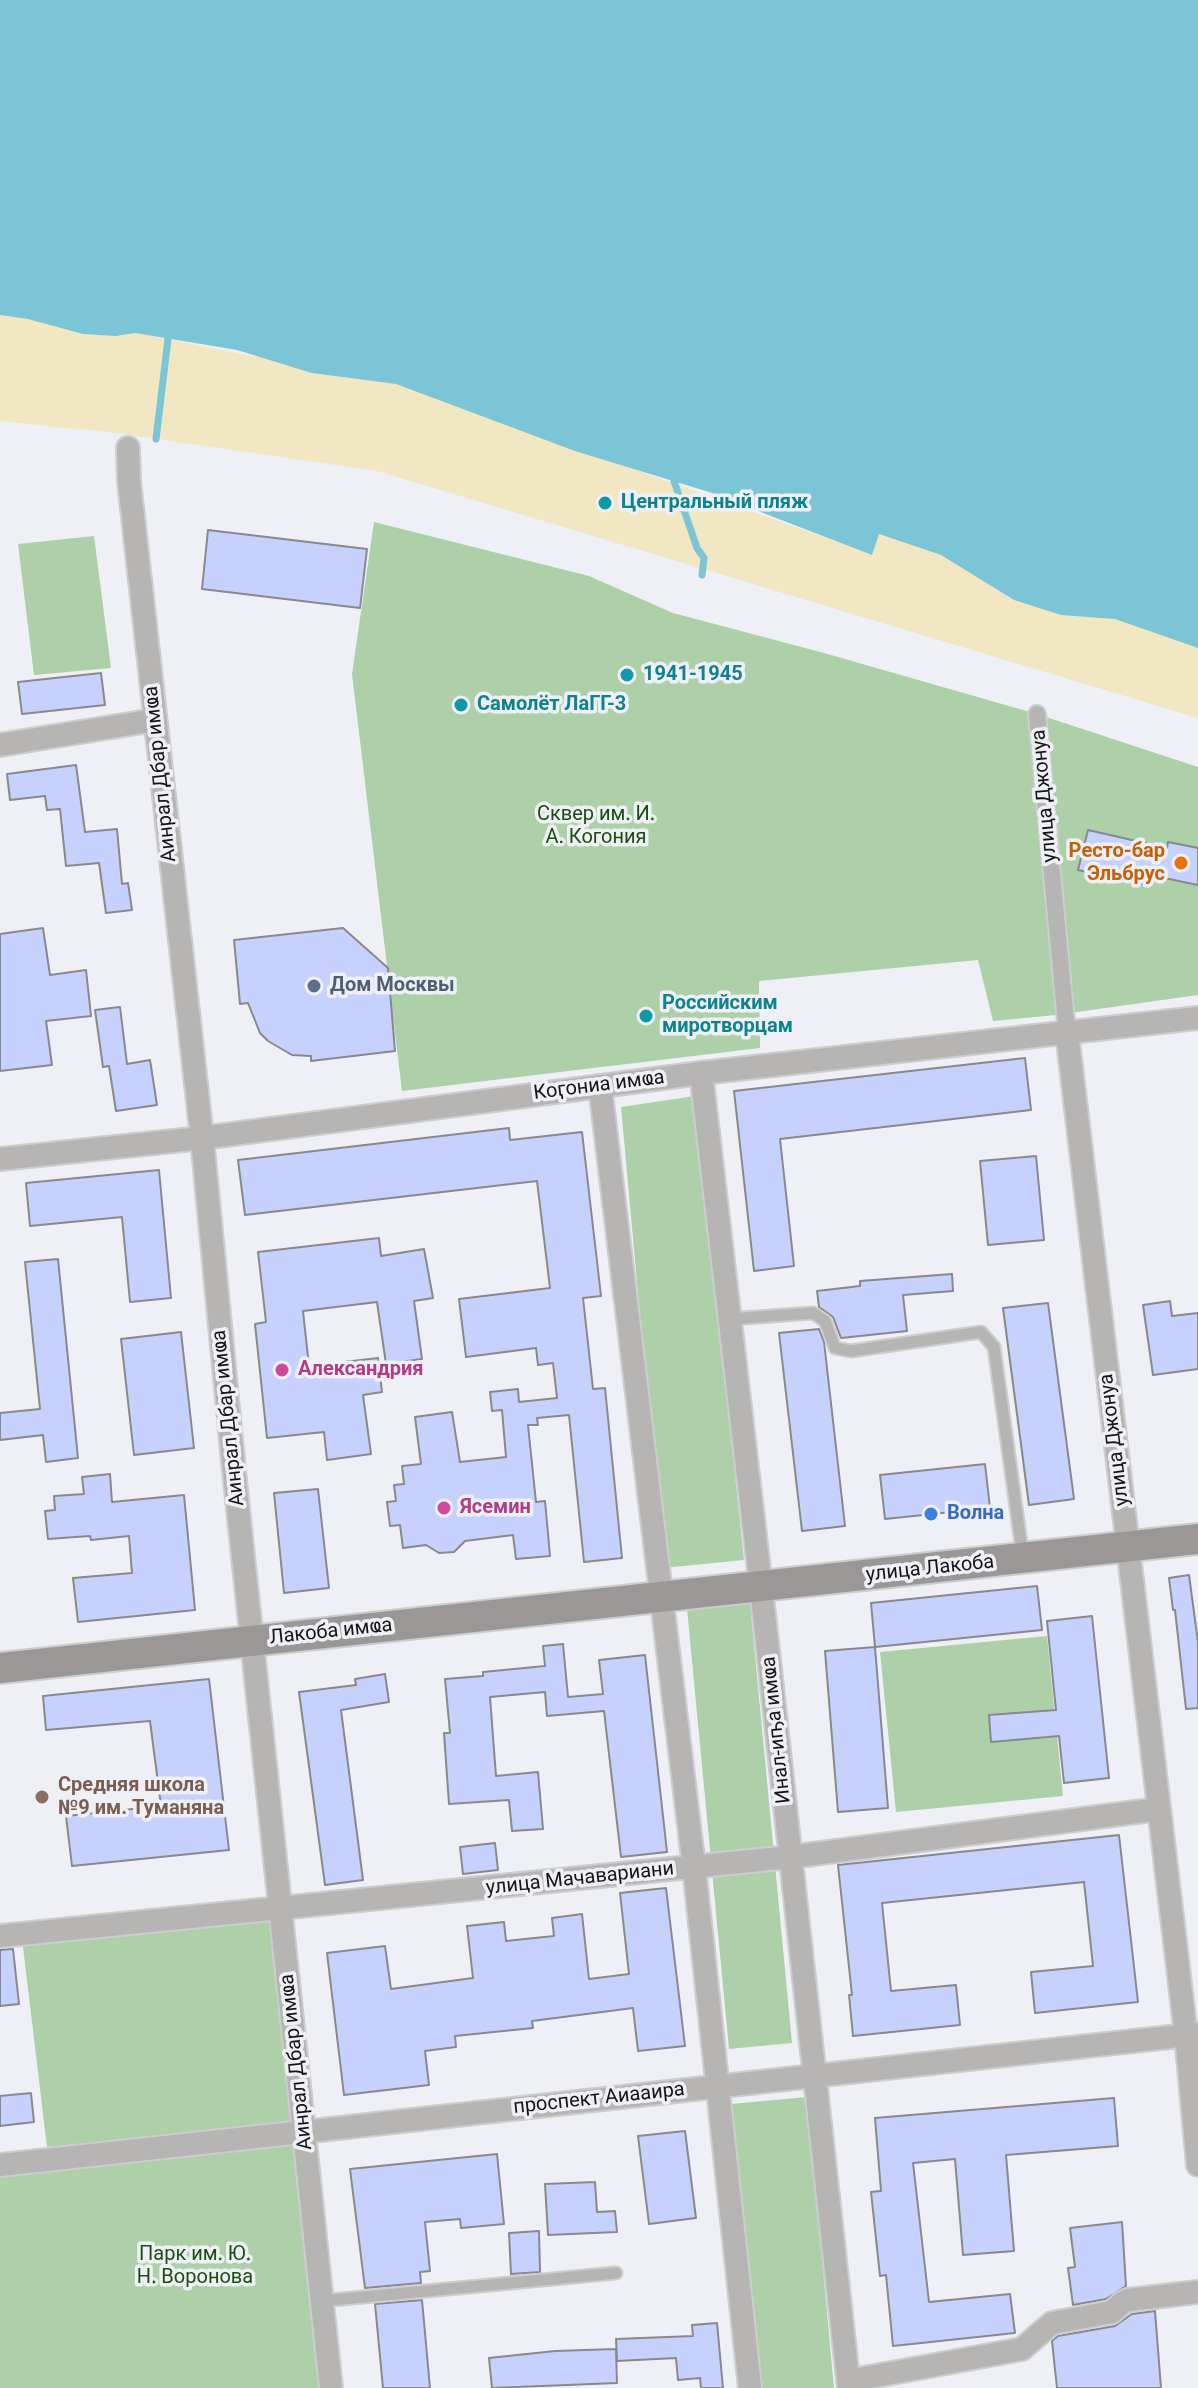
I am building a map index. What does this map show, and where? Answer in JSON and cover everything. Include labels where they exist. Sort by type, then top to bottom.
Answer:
[{"type":"main road","name":"улица Лакоба","points":[[662,1597],[1198,1539]]},
{"type":"main road","name":"Лакоба имҩа","points":[[0,1668],[662,1597]]},
{"type":"street","name":"Аинрал Дбар имҩа","points":[[128,448],[331,2388]]},
{"type":"street","name":"улица Джонуа","points":[[1037,714],[1067,1033],[1159,1809],[1192,2034],[1198,2165]]},
{"type":"street","points":[[0,745],[155,720]]},
{"type":"street","name":"Коӷониа имҩа","points":[[0,1159],[202,1138],[701,1073],[1198,1018]]},
{"type":"street","name":"Инал-иҧа имҩа","points":[[701,1073],[848,2385]]},
{"type":"street","points":[[600,1086],[694,1867],[750,2388]]},
{"type":"street","name":"улица Мачавариани","points":[[0,1936],[790,1857],[1159,1809]]},
{"type":"street","name":"проспект Аиааира","points":[[0,2165],[1192,2034]]},
{"type":"street","points":[[848,2385],[1022,2349],[1052,2323],[1112,2312],[1128,2300],[1198,2292]]},
{"type":"lane","points":[[730,1319],[813,1313],[825,1321],[835,1348],[851,1351],[981,1332],[994,1347],[1023,1558]]},
{"type":"lane","points":[[321,2301],[616,2273]]},
{"type":"green space","name":"Сквер им. И. А. Когония","points":[[374,522],[589,576],[673,613],[1037,714],[1198,767],[1198,995],[993,1021],[978,960],[759,981],[760,1048],[402,1091],[352,674]]},
{"type":"green space","points":[[94,536],[111,668],[34,675],[18,544]]},
{"type":"green space","points":[[695,1096],[744,1560],[663,1568],[621,1107]]},
{"type":"green space","points":[[749,1592],[792,2043],[729,2049],[686,1598]]},
{"type":"green space","points":[[1047,1636],[1063,1796],[896,1812],[880,1652]]},
{"type":"green space","points":[[271,1916],[292,2124],[47,2147],[22,1939]]},
{"type":"green space","points":[[807,2097],[834,2388],[758,2388],[731,2104]]},
{"type":"green space","name":"Парк им. Ю. Н. Воронова","points":[[304,2131],[331,2388],[0,2388],[0,2165]]},
{"type":"sand","name":"Центральный пляж","points":[[0,315],[135,333],[396,384],[871,554],[878,534],[941,555],[1014,600],[1115,619],[1198,645],[1198,718],[377,471],[116,433],[0,421]]},
{"type":"water","points":[[0,0],[1198,0],[1198,648],[1115,619],[1061,615],[1014,600],[941,555],[879,534],[872,555],[709,492],[575,451],[396,384],[312,373],[237,350],[135,333],[116,336],[83,334],[0,315]]},
{"type":"building","points":[[208,530],[367,549],[360,608],[202,589]]},
{"type":"building","points":[[101,673],[105,705],[22,714],[18,682]]},
{"type":"building","points":[[76,765],[85,832],[117,829],[122,884],[128,883],[132,910],[106,913],[99,863],[66,866],[60,809],[47,810],[45,796],[10,800],[7,774]]},
{"type":"building","points":[[1088,830],[1167,848],[1168,842],[1198,848],[1198,885],[1150,875],[1148,885],[1078,870]]},
{"type":"building","points":[[43,928],[50,975],[86,970],[91,1016],[46,1021],[52,1065],[0,1071],[0,934]]},
{"type":"building","name":"Дом Москвы","points":[[343,928],[388,968],[395,1051],[311,1061],[311,1056],[292,1055],[268,1041],[260,1033],[248,1003],[240,1004],[234,940]]},
{"type":"building","points":[[120,1007],[127,1064],[150,1060],[157,1105],[116,1111],[109,1066],[103,1067],[95,1010]]},
{"type":"building","points":[[1025,1058],[1031,1110],[780,1139],[794,1266],[754,1271],[734,1091]]},
{"type":"building","points":[[509,1128],[510,1140],[582,1132],[601,1296],[583,1298],[593,1389],[605,1388],[622,1558],[584,1562],[569,1415],[537,1418],[538,1425],[528,1425],[536,1502],[545,1501],[550,1556],[516,1559],[513,1535],[465,1541],[454,1552],[439,1553],[426,1545],[403,1548],[400,1525],[390,1526],[387,1502],[396,1501],[394,1485],[404,1484],[402,1466],[421,1464],[415,1417],[452,1412],[460,1462],[506,1457],[502,1410],[492,1411],[490,1392],[518,1389],[519,1402],[557,1398],[553,1363],[538,1365],[536,1348],[466,1357],[459,1299],[550,1288],[537,1181],[245,1215],[238,1160]]},
{"type":"building","points":[[1036,1156],[1044,1240],[988,1245],[980,1161]]},
{"type":"building","points":[[159,1170],[171,1298],[130,1302],[122,1217],[30,1226],[26,1183]]},
{"type":"building","points":[[379,1238],[381,1256],[424,1249],[433,1298],[414,1301],[422,1359],[386,1364],[377,1302],[303,1311],[309,1366],[378,1358],[382,1392],[363,1395],[371,1454],[327,1460],[324,1432],[267,1438],[255,1324],[266,1322],[258,1252]]},
{"type":"building","points":[[58,1259],[78,1458],[46,1462],[43,1435],[0,1440],[0,1413],[40,1409],[25,1262]]},
{"type":"building","points":[[952,1274],[953,1291],[903,1295],[907,1331],[841,1338],[833,1317],[819,1307],[817,1291],[860,1286],[860,1281]]},
{"type":"building","points":[[1170,1301],[1172,1316],[1198,1313],[1198,1369],[1153,1375],[1143,1305]]},
{"type":"building","points":[[1048,1303],[1074,1499],[1029,1505],[1003,1308]]},
{"type":"building","points":[[819,1329],[824,1342],[845,1526],[802,1531],[779,1333]]},
{"type":"building","points":[[181,1332],[194,1448],[134,1455],[121,1339]]},
{"type":"building","points":[[985,1464],[990,1508],[885,1519],[880,1475]]},
{"type":"building","points":[[110,1474],[112,1502],[184,1495],[195,1610],[78,1622],[73,1578],[132,1573],[129,1536],[91,1540],[90,1536],[48,1539],[45,1511],[55,1510],[54,1496],[84,1494],[82,1477]]},
{"type":"building","points":[[318,1489],[329,1588],[284,1593],[274,1493]]},
{"type":"building","points":[[1189,1575],[1198,1642],[1198,1708],[1186,1709],[1169,1578]]},
{"type":"building","points":[[1037,1586],[1042,1630],[875,1647],[871,1603]]},
{"type":"building","points":[[1092,1616],[1109,1778],[1064,1783],[1059,1736],[991,1742],[989,1715],[1056,1710],[1047,1621]]},
{"type":"building","points":[[563,1644],[568,1697],[603,1694],[599,1660],[645,1655],[667,1852],[621,1857],[604,1711],[547,1716],[545,1692],[490,1697],[496,1776],[538,1772],[543,1829],[512,1831],[509,1800],[449,1804],[444,1733],[450,1733],[445,1679],[545,1666],[543,1646]]},
{"type":"building","points":[[875,1647],[888,1808],[838,1812],[825,1651]]},
{"type":"building","points":[[385,1674],[389,1702],[341,1710],[363,1880],[325,1885],[299,1692],[356,1685],[355,1679]]},
{"type":"building","points":[[209,1679],[229,1850],[72,1866],[66,1816],[161,1806],[150,1721],[46,1730],[43,1696]]},
{"type":"building","points":[[1119,1835],[1138,2002],[1035,2013],[1031,1972],[1093,1966],[1084,1882],[882,1903],[891,1991],[956,1985],[960,2025],[853,2036],[849,1995],[852,1995],[838,1865]]},
{"type":"building","points":[[495,1843],[498,1870],[463,1874],[460,1847]]},
{"type":"building","points":[[666,1888],[685,2046],[638,2051],[633,2008],[532,2021],[533,2028],[455,2036],[456,2047],[425,2051],[429,2085],[344,2095],[327,1953],[385,1946],[391,1989],[473,1978],[467,1926],[504,1922],[506,1941],[554,1936],[552,1918],[582,1914],[589,1979],[629,1974],[620,1893]]},
{"type":"building","points":[[13,1949],[19,2004],[0,2006],[0,1950]]},
{"type":"building","points":[[31,2093],[34,2122],[0,2126],[0,2096]]},
{"type":"building","points":[[1114,2098],[1118,2146],[1006,2155],[1014,2251],[963,2255],[955,2159],[913,2163],[929,2302],[1010,2294],[1015,2333],[893,2346],[886,2275],[880,2276],[871,2192],[881,2191],[875,2118]]},
{"type":"building","points":[[685,2131],[696,2218],[649,2224],[638,2136]]},
{"type":"building","points":[[497,2154],[504,2224],[461,2228],[460,2219],[425,2222],[430,2271],[420,2272],[421,2283],[365,2288],[350,2169]]},
{"type":"building","points":[[595,2182],[597,2212],[615,2211],[617,2232],[548,2235],[545,2184]]},
{"type":"building","points":[[1122,2222],[1126,2286],[1106,2299],[1073,2305],[1068,2268],[1075,2267],[1070,2228]]},
{"type":"building","points":[[539,2231],[540,2272],[511,2274],[509,2233]]},
{"type":"building","points":[[422,2300],[430,2388],[383,2388],[375,2304]]},
{"type":"building","points":[[1155,2311],[1161,2388],[1057,2388],[1052,2341],[1058,2336],[1115,2326],[1132,2314]]},
{"type":"building","points":[[717,2323],[723,2388],[701,2388],[700,2378],[678,2380],[676,2358],[617,2361],[616,2339],[693,2336],[692,2325]]},
{"type":"building","points":[[616,2349],[617,2383],[492,2388],[489,2358]]},
{"type":"waterway","points":[[156,439],[168,339]]},
{"type":"waterway","points":[[674,481],[697,548],[704,558],[702,575]]},
{"type":"place","name":"Центральный пляж","points":[[605,503]]},
{"type":"place","name":"1941-1945","points":[[627,675]]},
{"type":"place","name":"Самолёт ЛаГГ-3","points":[[461,705]]},
{"type":"place","name":"Ресто-бар Эльбрус","points":[[1181,863]]},
{"type":"place","name":"Дом Москвы","points":[[314,986]]},
{"type":"place","name":"Российским миротворцам","points":[[646,1016]]},
{"type":"place","name":"Александрия","points":[[282,1370]]},
{"type":"place","name":"Ясемин","points":[[444,1508]]},
{"type":"place","name":"Волна","points":[[931,1514]]},
{"type":"place","name":"Средняя школа №9 им. Туманяна","points":[[42,1797]]}]
